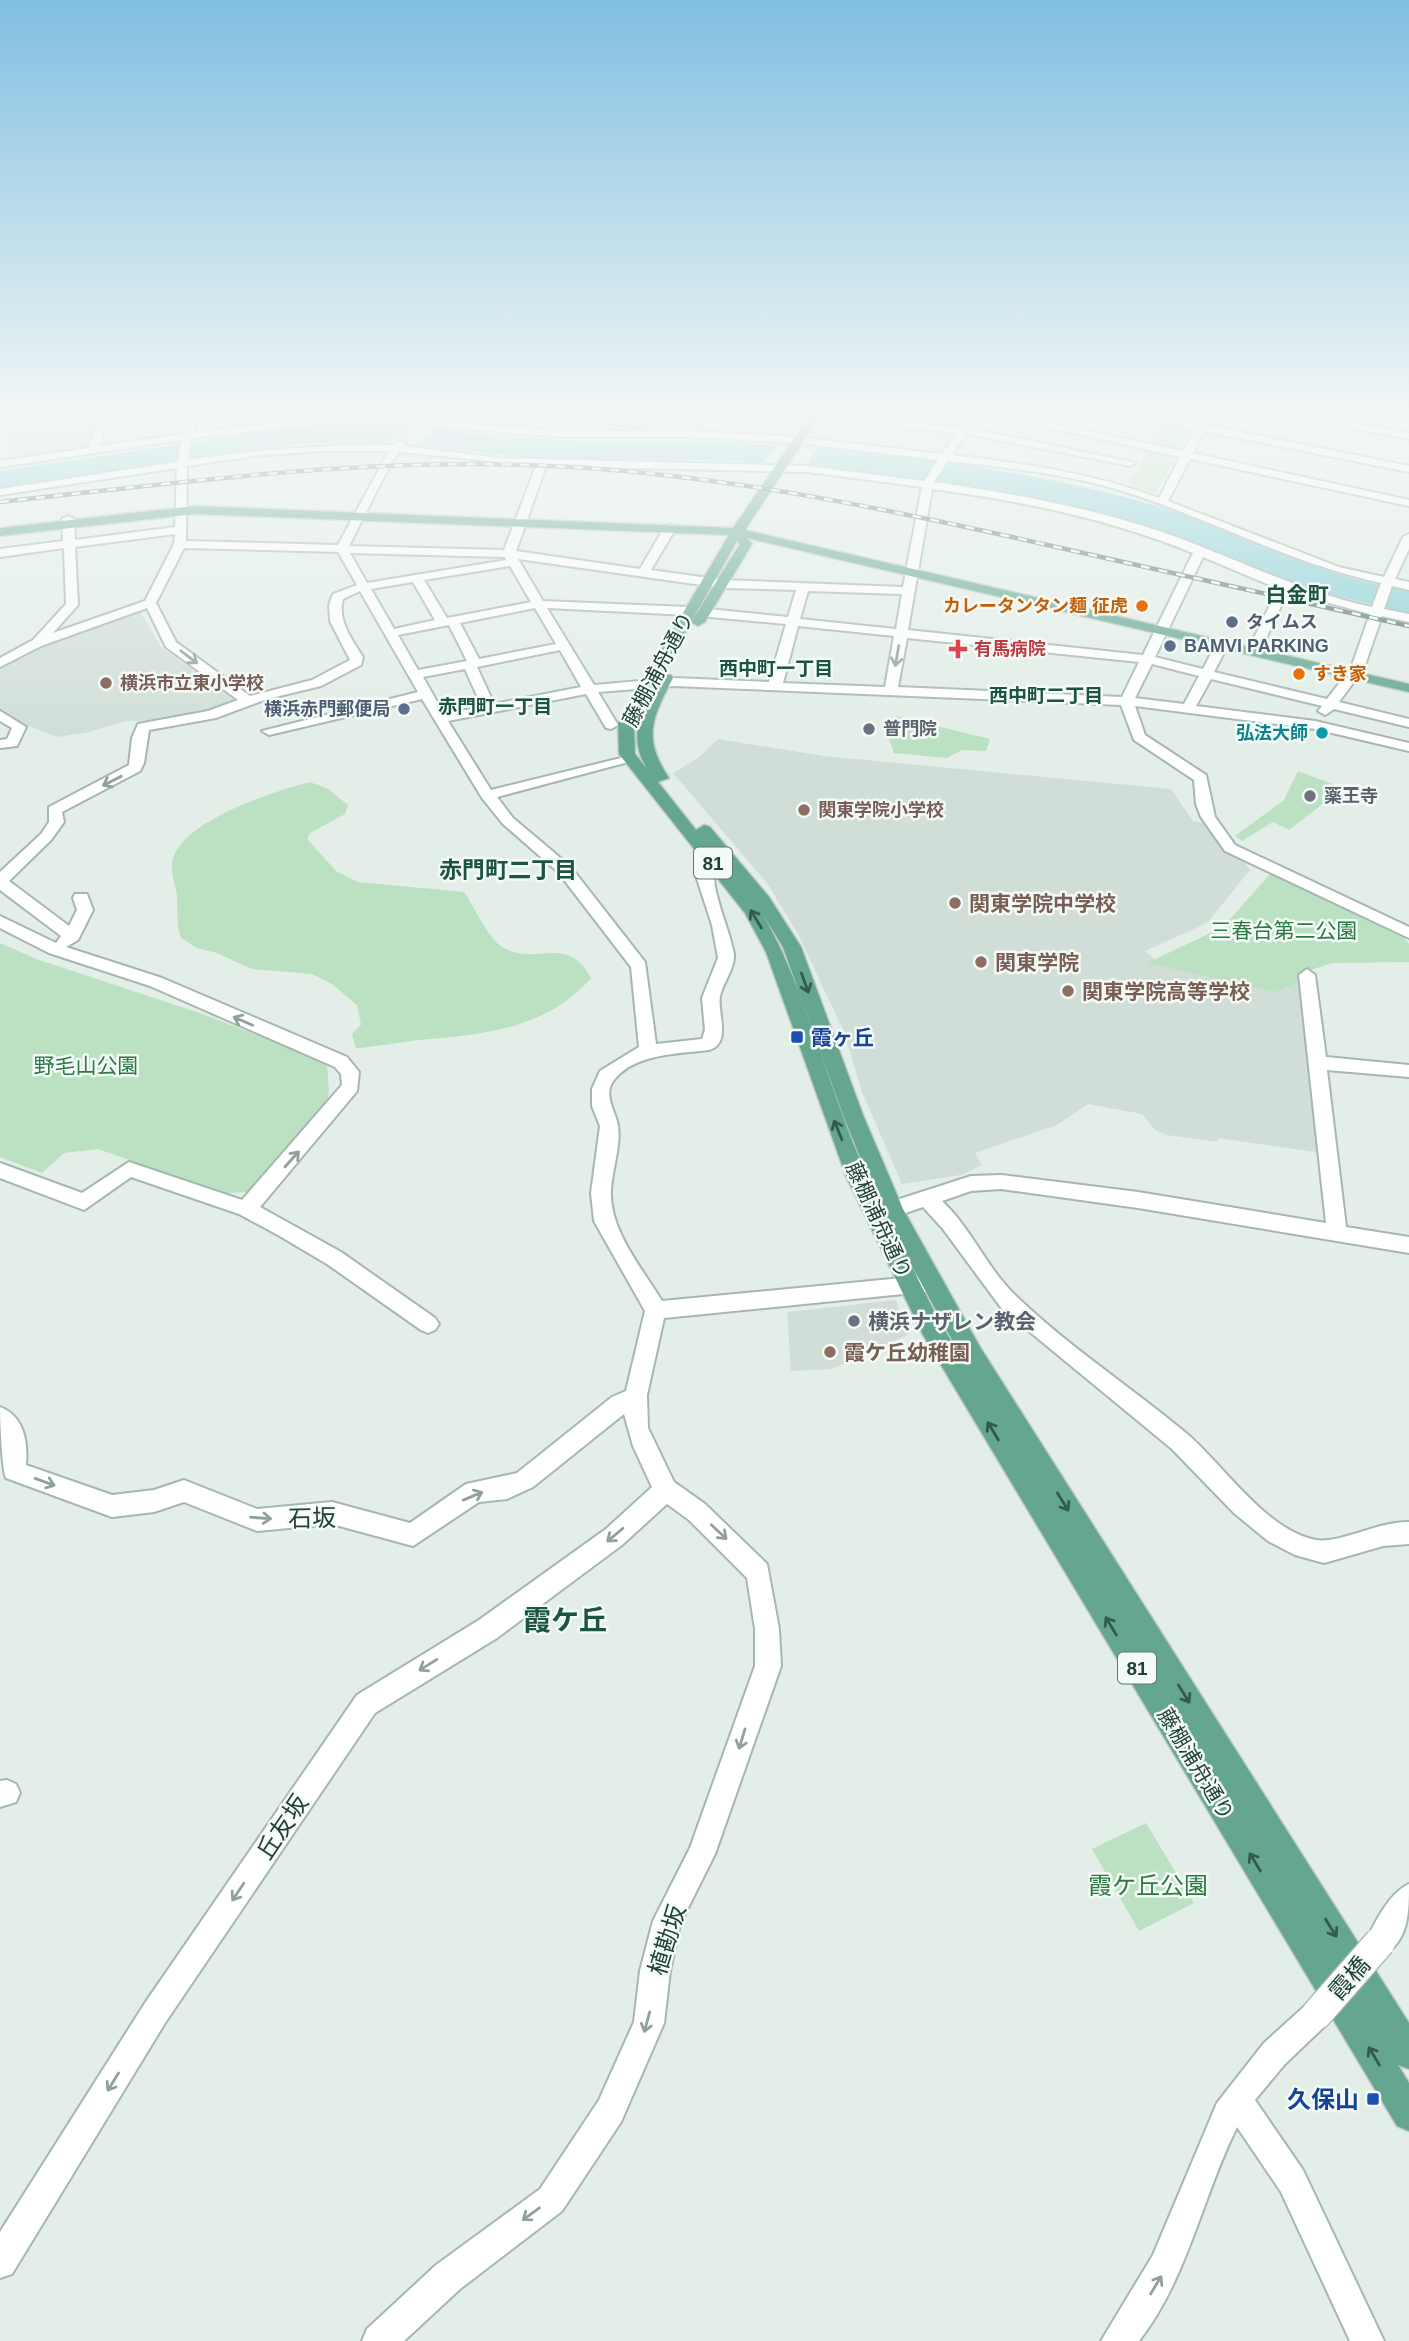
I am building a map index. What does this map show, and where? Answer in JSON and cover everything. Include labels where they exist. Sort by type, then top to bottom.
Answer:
[{"type":"main road","points":[[3,530],[83,519]]},
{"type":"main road","points":[[503,519],[740,529],[1164,626],[1256,644],[1409,688]]},
{"type":"main road","name":"藤棚浦舟通り","points":[[746,519],[714,583],[655,684],[626,723],[624,737],[629,760],[752,911],[775,952],[835,1123],[921,1285],[1063,1501],[1409,2053]]},
{"type":"main road","points":[[521,520],[740,529]]},
{"type":"main road","points":[[1164,626],[1222,645],[1409,680]]},
{"type":"main road","name":"藤棚浦舟通り","points":[[655,684],[642,731],[645,756],[763,901],[792,947],[853,1115],[884,1212]]},
{"type":"main road","name":"藤棚浦舟通り","points":[[921,1285],[931,1328],[1409,2115]]},
{"type":"street","points":[[0,663],[36,643],[150,603],[180,537],[180,519]]},
{"type":"street","points":[[342,549],[355,519]]},
{"type":"street","points":[[891,691],[919,519]]},
{"type":"street","points":[[1103,519],[1200,551],[1289,588],[1409,618]]},
{"type":"street","points":[[1209,519],[1316,562],[1387,584],[1409,586]]},
{"type":"street","points":[[521,520],[511,558],[611,725]]},
{"type":"street","points":[[36,643],[72,605],[68,521]]},
{"type":"street","points":[[643,573],[670,528]]},
{"type":"street","points":[[3,530],[4,553],[180,537],[511,558],[714,583],[909,591]]},
{"type":"street","points":[[1315,725],[1354,671],[1380,611],[1387,584],[1409,537]]},
{"type":"street","points":[[342,549],[487,795],[508,821],[564,869],[639,966],[649,1051]]},
{"type":"street","points":[[1200,551],[1127,701],[1139,737],[1201,778],[1208,817],[1230,848],[1409,933]]},
{"type":"street","points":[[72,936],[14,895],[0,881],[46,837],[57,822],[54,810],[135,768],[139,762],[138,736],[143,727],[211,715],[269,693],[309,688],[326,682],[356,662],[357,657],[341,637],[335,601],[337,597],[364,587],[511,558]]},
{"type":"street","points":[[417,578],[448,622],[472,663],[490,709]]},
{"type":"street","points":[[775,686],[803,587]]},
{"type":"street","points":[[150,603],[171,643],[248,701]]},
{"type":"street","points":[[391,633],[538,604],[696,611],[1147,659],[1409,723]]},
{"type":"street","points":[[1256,644],[1276,604]]},
{"type":"street","points":[[1188,709],[1222,645]]},
{"type":"street","points":[[415,674],[563,646]]},
{"type":"street","points":[[0,650],[20,653]]},
{"type":"street","points":[[440,719],[590,689],[655,684],[775,686],[1127,701],[1315,725],[1409,747]]},
{"type":"street","points":[[269,731],[426,694]]},
{"type":"street","points":[[0,715],[19,727],[12,743],[0,744]]},
{"type":"street","points":[[487,795],[629,760]]},
{"type":"street","points":[[666,1490],[646,1450],[635,1417],[636,1396],[656,1310],[604,1221],[601,1193],[609,1126],[601,1106],[601,1088],[606,1076],[639,1053],[709,1044],[714,1030],[711,998],[726,958],[720,925],[704,876],[710,860]]},
{"type":"street","points":[[55,949],[72,936],[85,910],[81,898]]},
{"type":"street","points":[[0,922],[55,949],[156,982],[341,1062],[350,1072],[351,1086],[246,1209]]},
{"type":"street","points":[[1307,975],[1337,1233]]},
{"type":"street","points":[[1317,1063],[1409,1070]]},
{"type":"street","points":[[0,1170],[84,1202],[129,1169],[246,1209],[334,1258],[428,1324]]},
{"type":"street","points":[[884,1212],[971,1184],[1000,1182],[1138,1200],[1409,1245]]},
{"type":"street","points":[[927,1199],[945,1214],[989,1282],[1009,1303],[1182,1444],[1269,1528],[1312,1551],[1323,1553],[1375,1534],[1409,1534]]},
{"type":"street","points":[[656,1310],[921,1285]]},
{"type":"street","name":"石坂","points":[[0,1417],[6,1421],[16,1440],[14,1471],[112,1506],[153,1501],[184,1491],[257,1520],[332,1513],[413,1535],[474,1492],[507,1489],[525,1480],[620,1404],[636,1396]]},
{"type":"street","name":"丘友坂","points":[[0,2262],[155,2013],[366,1704],[488,1629],[614,1537],[666,1490]]},
{"type":"street","name":"植勘坂","points":[[379,2341],[448,2277],[551,2200],[610,2111],[649,2023],[655,1971],[667,1921],[701,1854],[768,1666],[767,1629],[758,1572],[697,1513],[666,1490]]},
{"type":"street","name":"霞橋","points":[[1118,2341],[1159,2280],[1220,2130],[1262,2064],[1317,2014],[1380,1942],[1409,1898]]},
{"type":"street","points":[[1238,2101],[1292,2181],[1367,2341]]},
{"type":"shaded area","name":"横浜市立東小学校","points":[[140,610],[161,647],[236,701],[169,720],[126,721],[85,733],[57,737],[0,714],[0,666],[30,649]]},
{"type":"shaded area","name":"関東学院","points":[[718,739],[824,756],[1171,789],[1193,821],[1204,823],[1214,838],[1244,861],[1250,870],[1207,923],[1145,951],[1155,960],[1149,963],[1305,980],[1323,1153],[1218,1138],[1218,1142],[1167,1135],[1155,1130],[1142,1114],[1088,1104],[1057,1125],[975,1153],[982,1165],[961,1175],[902,1184],[862,1092],[844,1032],[798,934],[767,883],[673,773],[698,758]]},
{"type":"shaded area","name":"霞ケ丘幼稚園","points":[[896,1300],[908,1335],[832,1369],[791,1371],[787,1312]]},
{"type":"green space","points":[[896,716],[990,739],[986,751],[962,750],[947,758],[894,753],[888,736]]},
{"type":"green space","points":[[1298,771],[1343,788],[1289,830],[1273,822],[1242,841],[1235,836],[1284,800]]},
{"type":"green space","points":[[310,782],[328,789],[348,805],[345,814],[310,833],[307,839],[336,871],[358,882],[464,892],[486,929],[501,946],[526,954],[561,953],[571,956],[591,978],[574,995],[554,1009],[512,1026],[490,1032],[356,1048],[352,1034],[361,1025],[357,1005],[332,984],[312,974],[252,969],[217,953],[197,948],[181,938],[172,868],[178,849],[190,835],[229,811]]},
{"type":"green space","name":"三春台第二公園","points":[[1271,873],[1404,938],[1409,944],[1409,962],[1332,963],[1302,973],[1305,980],[1274,992],[1147,963],[1223,927]]},
{"type":"green space","name":"野毛山公園","points":[[0,943],[39,960],[197,1012],[310,1055],[327,1066],[329,1090],[325,1119],[257,1192],[224,1193],[98,1149],[64,1153],[42,1173],[0,1157]]},
{"type":"green space","name":"霞ケ丘公園","points":[[1146,1823],[1194,1903],[1139,1931],[1092,1849]]},
{"type":"water","points":[[1118,519],[1197,519],[1335,573],[1384,586],[1409,589],[1409,613],[1315,591],[1214,550]]},
{"type":"railway","points":[[926,519],[1409,626]]},
{"type":"place","name":"カレータンタン麺 征虎","points":[[1142,606]]},
{"type":"place","name":"タイムス","points":[[1232,622]]},
{"type":"place","name":"BAMVI PARKING","points":[[1170,646]]},
{"type":"place","name":"有馬病院","points":[[958,649]]},
{"type":"place","name":"すき家","points":[[1299,674]]},
{"type":"place","name":"横浜市立東小学校","points":[[106,683]]},
{"type":"place","name":"横浜赤門郵便局","points":[[404,709]]},
{"type":"place","name":"普門院","points":[[869,729]]},
{"type":"place","name":"弘法大師","points":[[1322,733]]},
{"type":"place","name":"薬王寺","points":[[1310,796]]},
{"type":"place","name":"関東学院小学校","points":[[804,810]]},
{"type":"place","name":"関東学院中学校","points":[[955,903]]},
{"type":"place","name":"関東学院","points":[[981,962]]},
{"type":"place","name":"関東学院高等学校","points":[[1068,991]]},
{"type":"place","name":"霞ヶ丘","points":[[797,1037]]},
{"type":"place","name":"横浜ナザレン教会","points":[[854,1321]]},
{"type":"place","name":"霞ケ丘幼稚園","points":[[830,1352]]},
{"type":"place","name":"久保山","points":[[1373,2099]]},
{"type":"district","name":"白金町","points":[[1297,594]]},
{"type":"district","name":"西中町一丁目","points":[[776,668]]},
{"type":"district","name":"西中町二丁目","points":[[1046,695]]},
{"type":"district","name":"赤門町一丁目","points":[[495,706]]},
{"type":"district","name":"赤門町二丁目","points":[[508,870]]},
{"type":"district","name":"霞ケ丘","points":[[565,1620]]}]
